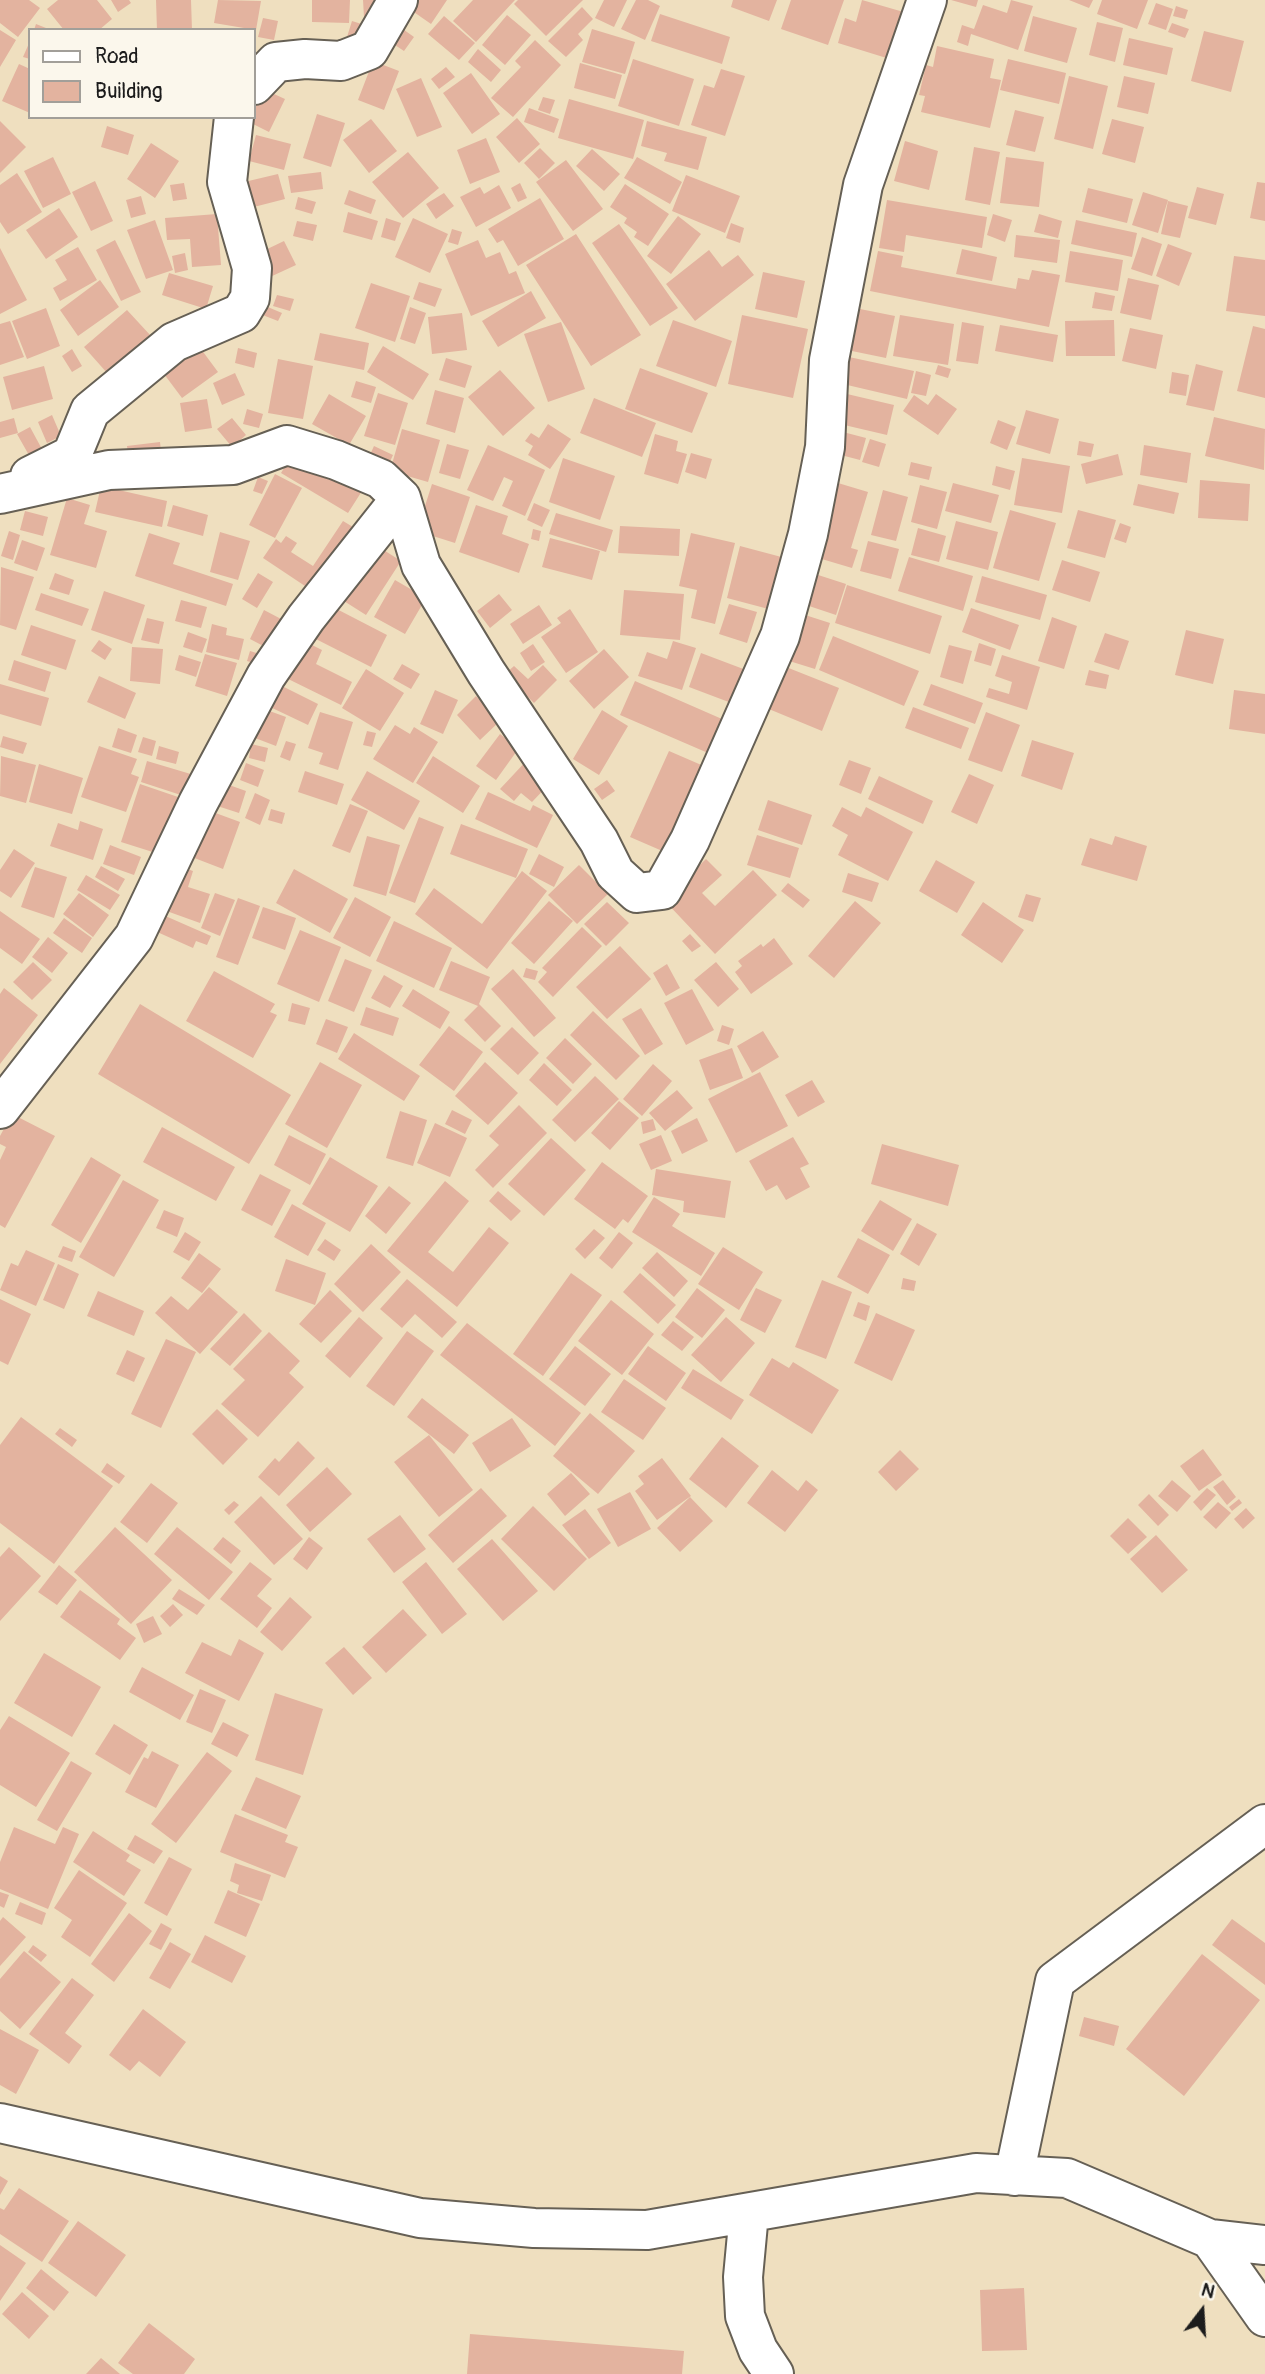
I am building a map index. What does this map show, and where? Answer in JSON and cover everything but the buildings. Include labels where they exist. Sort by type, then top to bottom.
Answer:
[{"type":"street","points":[[256,83],[276,62],[306,59],[341,61],[369,50],[398,0]]},
{"type":"street","points":[[0,493],[109,470],[233,465],[287,446],[336,460],[381,479],[401,498],[421,565],[486,672],[599,841],[615,873],[637,893],[662,890],[690,839],[780,635],[808,534],[825,447],[829,360],[863,185],[927,0]]},
{"type":"street","points":[[0,493],[72,455],[90,411],[174,342],[241,313],[250,298],[251,268],[227,182],[234,119]]},
{"type":"street","points":[[0,1110],[134,937],[198,803],[266,676],[306,618],[401,498]]},
{"type":"street","points":[[1014,2176],[1055,1981],[1265,1824]]},
{"type":"street","points":[[0,2123],[420,2218],[534,2228],[647,2230],[976,2173],[1067,2178],[1210,2239],[1265,2245]]},
{"type":"street","points":[[749,2213],[743,2277],[745,2316],[758,2350],[774,2374]]},
{"type":"street","points":[[1210,2239],[1265,2317]]}]
